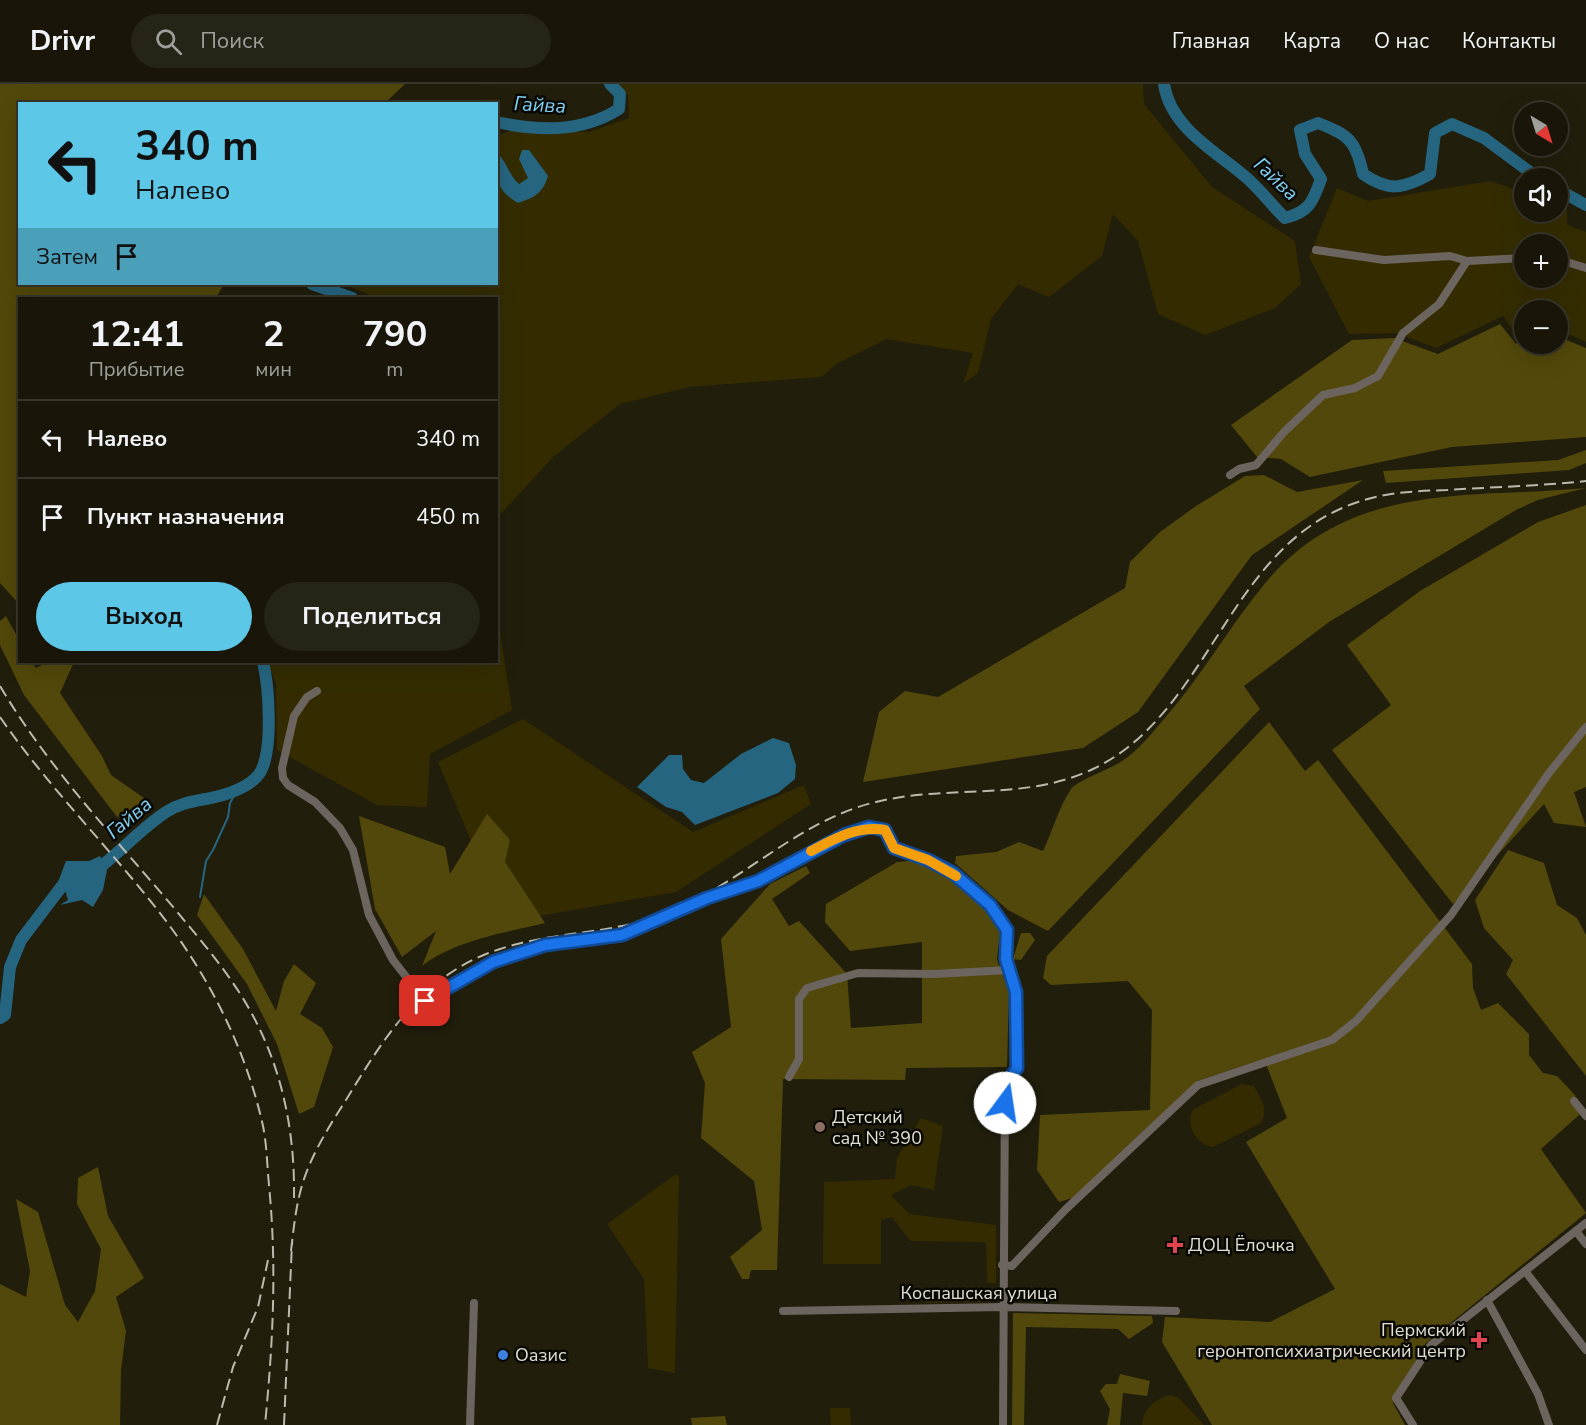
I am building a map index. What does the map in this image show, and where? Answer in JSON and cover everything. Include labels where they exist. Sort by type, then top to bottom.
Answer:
[{"type":"street","points":[[1316,250],[1383,260],[1450,256],[1467,261],[1514,259]]},
{"type":"street","points":[[1230,475],[1239,469],[1256,465],[1284,432],[1323,396],[1355,388],[1377,376],[1403,333],[1439,304],[1467,261]]},
{"type":"street","points":[[1568,262],[1586,268]]},
{"type":"street","points":[[317,691],[307,697],[294,716],[282,768],[283,778],[332,818],[347,838],[355,855],[369,915],[393,960],[422,1000],[429,1000],[493,962],[531,948],[622,935],[707,898],[758,881],[813,850],[869,827],[885,830],[894,848],[928,860],[953,873],[990,905],[1007,930],[1006,959],[1016,992],[1017,1068],[1005,1086],[1002,1265],[1003,1425]]},
{"type":"street","points":[[1002,1265],[1011,1266],[1020,1258],[1066,1209],[1197,1085],[1332,1040],[1356,1021],[1451,915],[1549,773],[1586,727]]},
{"type":"street","points":[[789,1077],[798,1059],[799,999],[807,988],[858,973],[934,974],[1009,970]]},
{"type":"street","points":[[1574,1101],[1586,1116]]},
{"type":"street","points":[[1413,1425],[1396,1398],[1431,1345],[1586,1223]]},
{"type":"street","points":[[1576,1231],[1586,1244]]},
{"type":"street","points":[[1525,1271],[1586,1350]]},
{"type":"street","points":[[1487,1300],[1538,1395],[1549,1425]]},
{"type":"street","points":[[470,1425],[474,1303]]},
{"type":"street","name":"Коспашская улица","points":[[783,1311],[1002,1307],[1176,1311]]},
{"type":"shaded area","points":[[0,84],[405,84],[386,102],[18,102],[18,285],[223,285],[217,297],[18,297],[18,603],[0,583]]},
{"type":"shaded area","points":[[614,84],[1143,84],[1144,104],[1212,187],[1295,241],[1301,284],[1275,308],[1205,335],[1158,314],[1138,241],[1113,214],[1102,256],[1049,297],[1018,284],[991,319],[978,373],[963,384],[973,353],[887,339],[838,363],[821,377],[689,387],[620,404],[553,457],[498,517],[498,297],[374,297],[346,285],[498,285],[498,135],[513,130],[589,132],[629,118],[628,95]]},
{"type":"shaded area","points":[[1491,181],[1514,189],[1514,222],[1567,222],[1567,225],[1586,232],[1586,342],[1568,334],[1568,300],[1514,300],[1514,331],[1503,316],[1436,348],[1396,333],[1349,334],[1309,257],[1337,188],[1368,201]]},
{"type":"shaded area","points":[[1500,324],[1514,342],[1514,354],[1568,354],[1568,341],[1586,348],[1586,437],[1452,447],[1310,477],[1281,459],[1257,457],[1231,425],[1352,340],[1394,338],[1438,354]]},
{"type":"shaded area","points":[[1586,450],[1586,463],[1569,470],[1386,483],[1383,471],[1558,460]]},
{"type":"shaded area","points":[[1264,475],[1297,492],[1363,480],[1252,555],[1138,712],[1083,748],[863,782],[879,712],[905,691],[938,697],[1125,588],[1130,562],[1160,532],[1196,506],[1245,476]]},
{"type":"shaded area","points":[[1586,488],[1538,500],[1516,510],[1329,622],[1244,686],[1260,709],[1048,931],[1008,910],[955,863],[956,856],[996,852],[1019,842],[1043,851],[1071,789],[1080,782],[1117,764],[1139,747],[1178,703],[1267,581],[1300,549],[1336,526],[1374,511],[1414,501],[1456,496]]},
{"type":"shaded area","points":[[1586,505],[1586,787],[1574,792],[1586,827],[1554,823],[1544,804],[1453,904],[1332,750],[1391,705],[1347,645],[1420,591],[1538,522]]},
{"type":"shaded area","points":[[6,616],[18,638],[18,663],[33,663],[36,668],[46,663],[74,663],[60,693],[102,756],[111,775],[144,798],[134,812],[117,817],[24,695],[0,645],[0,621]]},
{"type":"shaded area","points":[[498,618],[512,710],[430,754],[427,807],[377,805],[277,750],[276,683],[267,663],[498,663]]},
{"type":"shaded area","points":[[523,719],[693,832],[804,785],[811,804],[676,892],[505,922],[438,762]]},
{"type":"shaded area","points":[[1269,722],[1305,771],[1318,760],[1472,964],[1473,988],[1481,1010],[1498,1003],[1529,1034],[1529,1055],[1543,1073],[1557,1076],[1575,1095],[1579,1115],[1541,1149],[1586,1213],[1426,1343],[1393,1403],[1405,1425],[1212,1425],[1162,1342],[1165,1317],[1270,1322],[1335,1289],[1246,1142],[1287,1118],[1264,1059],[1197,1081],[1076,1197],[1059,1202],[1037,1170],[1040,1115],[1150,1110],[1152,1010],[1128,981],[1051,985],[1043,978],[1047,956]]},
{"type":"shaded area","points":[[487,814],[510,840],[505,862],[545,923],[465,944],[435,957],[422,966],[436,931],[402,957],[375,909],[359,816],[445,847],[450,874]]},
{"type":"shaded area","points":[[1508,850],[1544,863],[1557,905],[1577,918],[1586,935],[1586,1076],[1506,974],[1513,960],[1484,928],[1475,900]]},
{"type":"shaded area","points":[[920,860],[950,875],[987,907],[1000,933],[997,959],[1009,992],[1007,1067],[906,1068],[905,1080],[783,1079],[777,1270],[751,1270],[749,1279],[742,1279],[730,1257],[762,1230],[754,1181],[701,1138],[705,1083],[692,1052],[731,1027],[721,939],[770,884],[806,866],[810,873],[772,899],[789,926],[799,921],[847,974],[851,1028],[922,1023],[922,942],[850,951],[825,922],[826,904],[897,862]]},
{"type":"shaded area","points":[[204,894],[243,949],[276,1011],[284,981],[294,964],[316,983],[300,1014],[322,1028],[333,1047],[314,1107],[299,1114],[277,1044],[247,984],[197,915]]},
{"type":"shaded area","points":[[1021,933],[1030,933],[1035,940],[1021,960],[1013,959]]},
{"type":"shaded area","points":[[1242,1084],[1254,1086],[1261,1100],[1264,1113],[1261,1123],[1213,1147],[1207,1146],[1193,1132],[1191,1114],[1194,1109]]},
{"type":"shaded area","points":[[921,1118],[943,1126],[934,1190],[911,1185],[891,1195],[909,1214],[996,1225],[996,1283],[987,1283],[986,1242],[910,1241],[892,1217],[881,1220],[881,1264],[823,1264],[824,1182],[895,1179],[897,1158]]},
{"type":"shaded area","points":[[98,1167],[108,1216],[144,1278],[116,1297],[126,1331],[121,1370],[120,1425],[0,1425],[0,1284],[26,1297],[30,1271],[16,1199],[38,1212],[65,1305],[78,1322],[95,1291],[101,1249],[77,1204],[78,1178]]},
{"type":"shaded area","points":[[676,1174],[679,1177],[675,1373],[648,1368],[644,1279],[607,1224]]},
{"type":"shaded area","points":[[981,1292],[989,1302],[925,1303],[926,1295]]},
{"type":"shaded area","points":[[1013,1313],[1152,1316],[1153,1323],[1129,1339],[1118,1329],[1026,1327],[1024,1425],[1012,1425]]},
{"type":"shaded area","points":[[1120,1374],[1150,1381],[1147,1396],[1123,1393],[1120,1425],[1107,1425],[1110,1409],[1100,1391],[1106,1384],[1117,1384]]},
{"type":"shaded area","points":[[1170,1395],[1178,1397],[1204,1425],[1142,1425],[1144,1415],[1150,1406]]},
{"type":"shaded area","points":[[830,1408],[850,1408],[851,1425],[831,1425]]},
{"type":"shaded area","points":[[725,1416],[727,1425],[692,1425],[691,1418]]},
{"type":"water","points":[[522,150],[529,150],[548,176],[537,194],[518,203],[505,193],[498,182],[498,154],[519,184],[528,178],[519,159]]},
{"type":"water","points":[[773,738],[789,743],[796,765],[795,779],[778,793],[695,825],[682,812],[666,807],[637,787],[669,755],[682,755],[683,769],[691,780],[704,783],[741,754]]},
{"type":"water","points":[[100,856],[107,870],[103,890],[93,907],[82,900],[60,905],[68,900],[65,890],[58,882],[66,861],[89,861]]},
{"type":"waterway","name":"Гайва","points":[[498,122],[528,127],[559,128],[605,117],[619,109],[620,94],[610,84]]},
{"type":"waterway","name":"Гайва","points":[[1164,84],[1174,112],[1183,124],[1206,146],[1248,179],[1285,218],[1300,213],[1309,205],[1321,179],[1305,154],[1300,130],[1318,123],[1337,131],[1350,141],[1363,174],[1389,186],[1412,183],[1430,174],[1435,133],[1452,124],[1484,138],[1524,168]]},
{"type":"waterway","name":"Гайва","points":[[1568,195],[1586,205]]},
{"type":"waterway","name":"Гайва","points":[[315,285],[349,297]]},
{"type":"waterway","name":"Гайва","points":[[91,874],[166,812],[187,803],[233,791],[258,776],[265,761],[268,733],[267,686],[263,663]]},
{"type":"waterway","points":[[200,897],[206,861],[228,817],[230,803],[238,789]]},
{"type":"waterway","name":"Гайва","points":[[0,1018],[5,1015],[10,967],[21,940],[62,886],[76,881]]},
{"type":"railway","points":[[291,1251],[301,1188],[323,1138],[392,1030],[428,990],[449,974],[473,960],[500,949],[543,938],[632,924],[675,910],[725,883],[798,836],[849,810],[903,797],[1040,786],[1093,769],[1133,743],[1166,709],[1195,671],[1248,590],[1278,554],[1314,523],[1358,502],[1402,493],[1586,481]]},
{"type":"railway","points":[[0,686],[60,773],[205,946],[244,1000],[272,1058],[285,1103],[292,1150],[294,1198]]},
{"type":"railway","points":[[0,717],[40,771],[169,925],[200,971],[238,1046],[256,1099],[264,1133],[271,1216],[273,1305],[265,1425]]},
{"type":"railway","points":[[284,1425],[292,1243]]},
{"type":"railway","points":[[217,1425],[233,1367],[258,1307],[268,1260]]},
{"type":"slow traffic","points":[[811,851],[844,835],[869,827],[885,830],[894,848],[928,860],[956,876]]},
{"type":"place","name":"Детский сад № 390","points":[[820,1127]]},
{"type":"place","name":"ДОЦ Ёлочка","points":[[1175,1245]]},
{"type":"place","name":"Пермский геронтопсихиатрический центр","points":[[1479,1340]]},
{"type":"place","name":"Оазис","points":[[503,1355]]},
{"type":"route","points":[[425,1001],[493,962],[545,945],[622,935],[707,898],[758,881],[813,850],[844,835],[869,827],[885,830],[894,848],[928,860],[953,873],[990,905],[1002,919],[1007,930],[1006,959],[1016,992],[1017,1068],[1005,1086],[1005,1103]]}]
